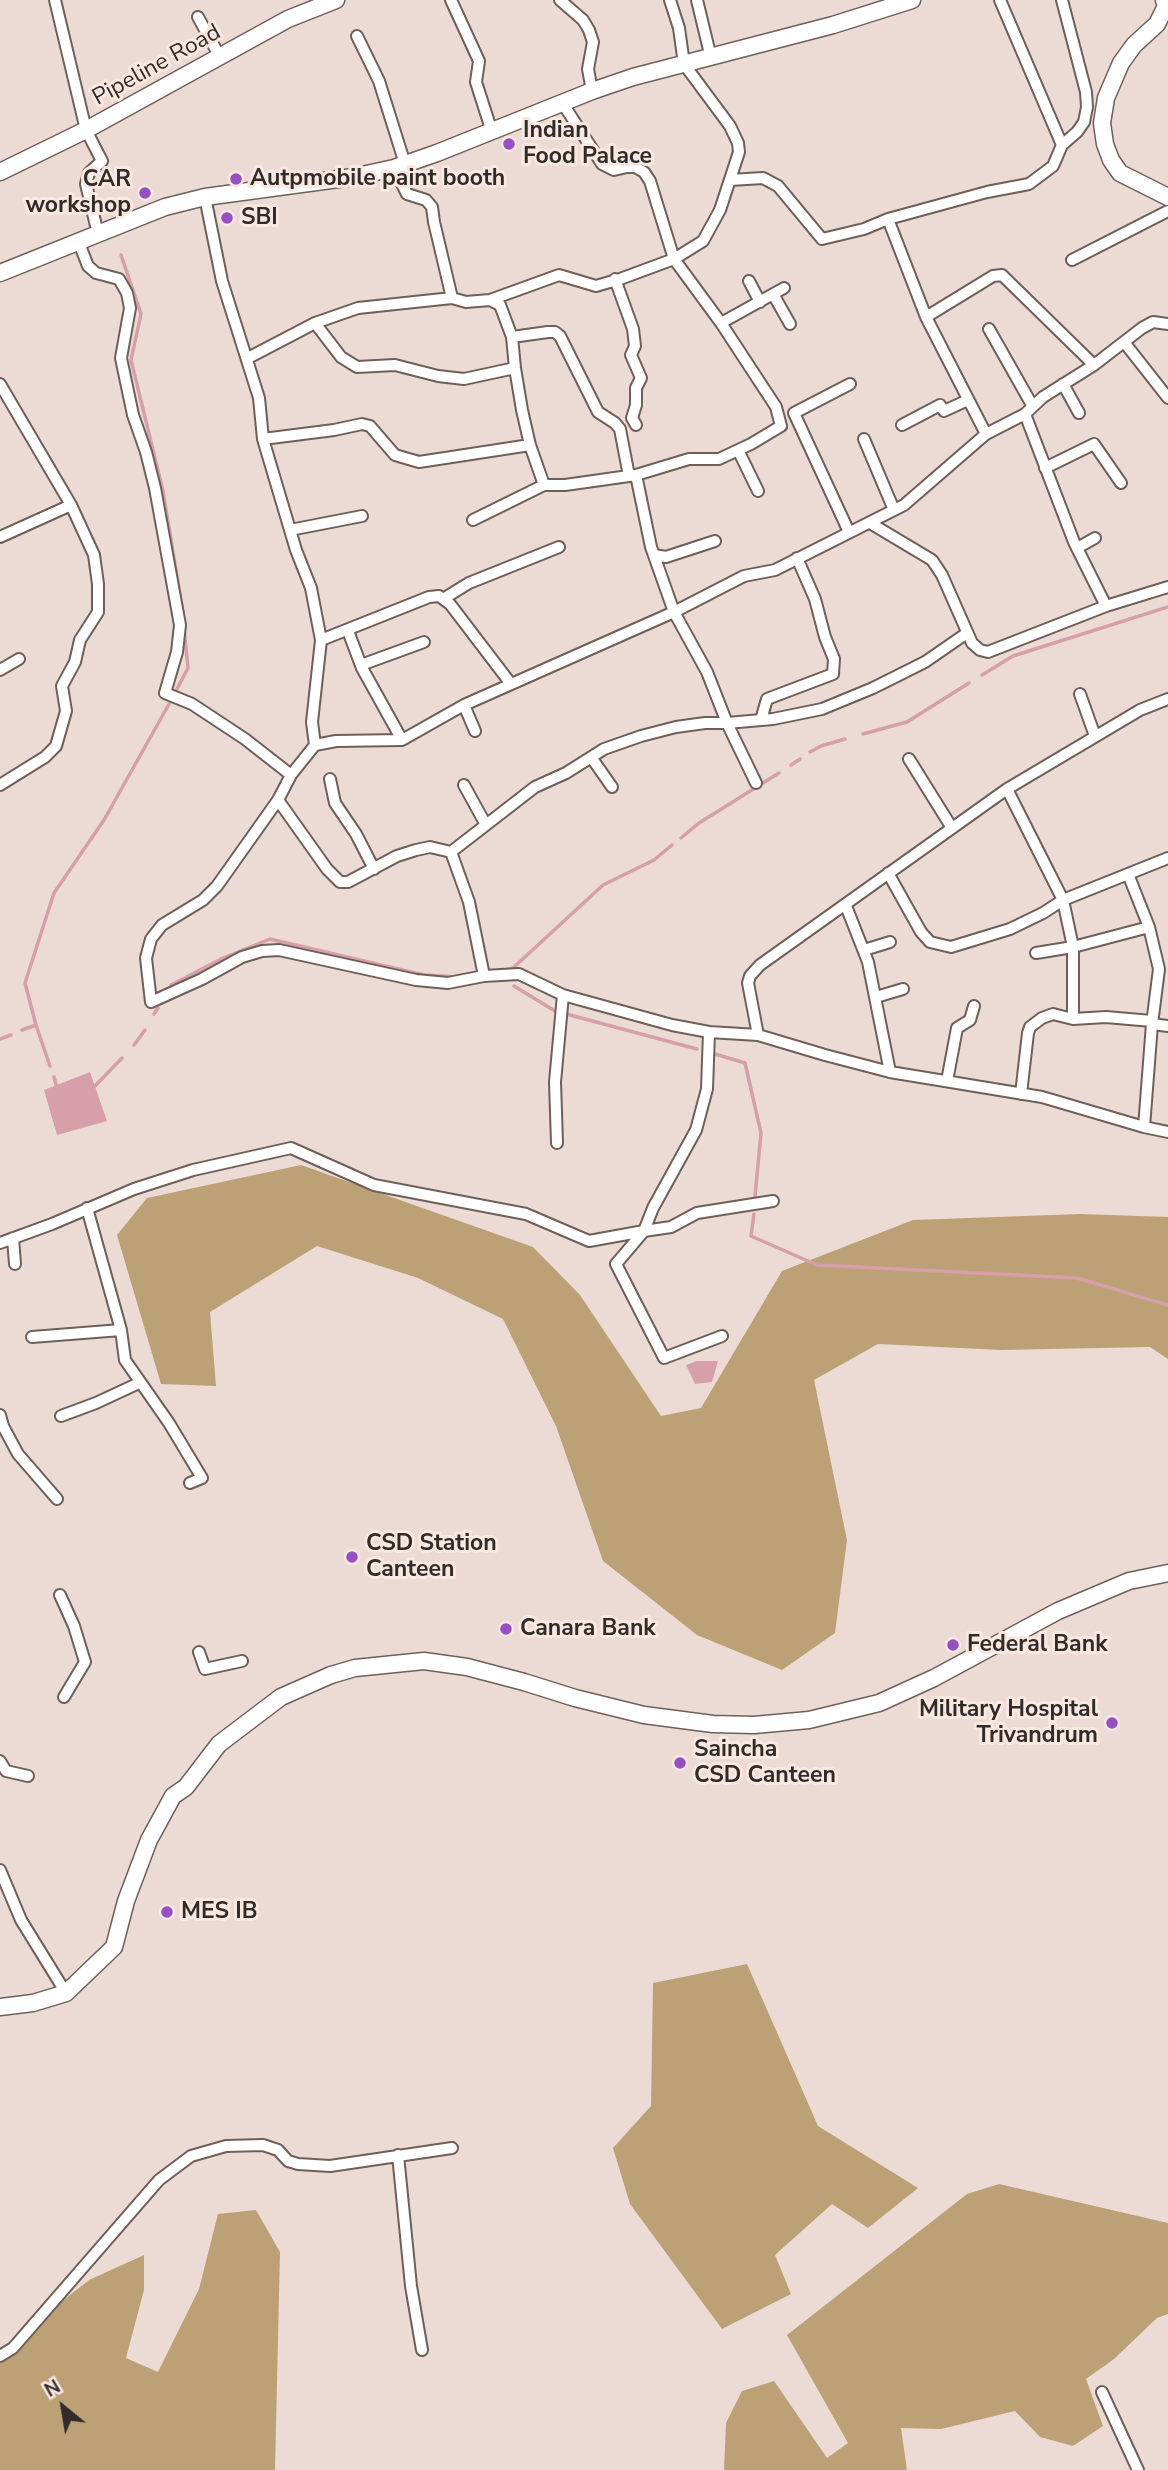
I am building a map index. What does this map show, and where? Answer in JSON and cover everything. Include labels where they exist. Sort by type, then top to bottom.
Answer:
[{"type":"main road","name":"Pipeline Road","points":[[0,173],[86,130],[288,19],[335,0]]},
{"type":"main road","points":[[0,273],[166,207],[205,197],[353,177],[399,166],[592,91],[833,25],[912,0]]},
{"type":"main road","points":[[1164,0],[1166,6],[1157,24],[1134,45],[1121,63],[1106,98],[1102,123],[1105,144],[1120,173],[1168,197]]},
{"type":"main road","points":[[0,2007],[33,2003],[66,1993],[114,1947],[126,1900],[144,1853],[173,1796],[186,1787],[219,1744],[281,1698],[331,1675],[355,1668],[424,1661],[467,1667],[643,1715],[713,1724],[809,1720],[879,1703],[934,1678],[1058,1611],[1129,1581],[1168,1573]]},
{"type":"street","points":[[55,0],[86,130],[102,161],[89,173],[86,184],[98,234]]},
{"type":"street","points":[[451,0],[479,61],[477,82],[492,132]]},
{"type":"street","points":[[560,0],[583,20],[589,30],[593,42],[588,69],[592,91]]},
{"type":"street","points":[[248,358],[315,323],[358,308],[452,298],[466,302],[490,300],[559,275],[596,286],[674,259],[703,241],[720,210],[739,152],[738,143],[730,126],[684,64],[679,28],[670,0]]},
{"type":"street","points":[[697,0],[711,58]]},
{"type":"street","points":[[1000,0],[1062,145]]},
{"type":"street","points":[[730,180],[763,178],[778,186],[822,240],[987,192],[1030,184],[1053,166],[1062,145],[1084,122],[1087,107],[1086,92],[1062,0]]},
{"type":"street","points":[[198,17],[220,57]]},
{"type":"street","points":[[357,36],[379,82],[407,194],[426,201],[432,207],[452,298]]},
{"type":"street","points":[[473,520],[544,485],[565,485],[633,475],[689,459],[719,459],[781,426],[776,407],[674,259],[655,196],[644,172],[635,167],[614,170],[602,164],[563,104]]},
{"type":"street","points":[[205,197],[222,281],[260,398],[263,439],[290,530],[311,588],[321,640],[312,722],[315,746]]},
{"type":"street","points":[[1072,260],[1168,211]]},
{"type":"street","points":[[887,219],[926,317],[986,434]]},
{"type":"street","points":[[79,243],[88,266],[96,274],[119,279],[127,293],[130,308],[121,358],[133,415],[155,488],[180,625],[177,652],[165,693],[192,704],[245,739],[291,775]]},
{"type":"street","points":[[926,317],[993,276],[1002,275],[1094,365]]},
{"type":"street","points":[[615,279],[633,329],[635,346],[631,355],[641,378],[636,388],[636,405],[632,418],[636,425]]},
{"type":"street","points":[[749,281],[760,302]]},
{"type":"street","points":[[720,323],[783,288]]},
{"type":"street","points":[[773,294],[790,324]]},
{"type":"street","points":[[490,300],[500,305],[512,337],[515,368],[530,445],[544,485]]},
{"type":"street","points":[[1168,324],[1153,322],[1028,410],[986,434],[904,505],[775,570],[744,576],[674,612],[464,705],[402,740],[335,741],[315,746],[291,775],[278,800],[217,886],[202,900],[162,925],[151,939],[146,958],[151,1002],[242,957],[279,950],[416,981],[448,983],[484,976],[519,974],[562,995],[672,1025],[709,1032],[758,1035],[890,1072],[1021,1094],[1168,1132]]},
{"type":"street","points":[[315,323],[341,357],[357,367],[395,365],[438,376],[464,379],[515,368]]},
{"type":"street","points":[[989,329],[1028,410],[1045,468],[1077,548],[1106,606]]},
{"type":"street","points":[[512,337],[548,332],[560,336],[598,412],[620,429],[654,555],[674,612],[707,672],[727,723],[756,783]]},
{"type":"street","points":[[1124,342],[1168,398]]},
{"type":"street","points":[[0,384],[71,505],[94,555],[99,584],[98,612],[80,640],[75,662],[62,686],[66,711],[56,747],[0,785]]},
{"type":"street","points":[[849,532],[794,413],[850,384]]},
{"type":"street","points":[[1063,384],[1079,413]]},
{"type":"street","points":[[902,425],[940,405],[944,411],[968,400]]},
{"type":"street","points":[[263,439],[362,424],[370,426],[395,455],[419,462],[530,445]]},
{"type":"street","points":[[864,439],[894,510]]},
{"type":"street","points":[[1045,468],[1094,444],[1121,483]]},
{"type":"street","points":[[738,450],[758,491]]},
{"type":"street","points":[[0,537],[71,505]]},
{"type":"street","points":[[290,530],[362,516]]},
{"type":"street","points":[[870,523],[932,560],[942,575],[972,643],[980,650],[988,652],[1106,606],[1168,587]]},
{"type":"street","points":[[1077,548],[1095,538]]},
{"type":"street","points":[[654,555],[666,557],[715,541]]},
{"type":"street","points":[[443,599],[469,583],[559,547]]},
{"type":"street","points":[[761,720],[767,699],[833,674],[834,659],[815,599],[797,558]]},
{"type":"street","points":[[321,640],[429,597],[439,596],[511,684]]},
{"type":"street","points":[[348,631],[361,665],[402,740]]},
{"type":"street","points":[[451,852],[535,787],[566,773],[604,749],[641,736],[686,726],[761,720],[822,709],[925,662],[967,633]]},
{"type":"street","points":[[361,665],[424,642]]},
{"type":"street","points":[[0,670],[19,659]]},
{"type":"street","points":[[1080,694],[1096,736]]},
{"type":"street","points":[[758,1035],[748,983],[750,976],[760,965],[1007,789],[1140,710],[1168,699]]},
{"type":"street","points":[[464,705],[475,732]]},
{"type":"street","points":[[591,757],[612,787]]},
{"type":"street","points":[[909,759],[952,828]]},
{"type":"street","points":[[330,779],[335,803],[356,834],[374,869]]},
{"type":"street","points":[[464,785],[486,825]]},
{"type":"street","points":[[1007,789],[1063,900],[1073,947],[1073,1019]]},
{"type":"street","points":[[278,800],[334,879],[340,883],[348,882],[397,856],[430,846],[451,852]]},
{"type":"street","points":[[451,852],[469,902],[484,976]]},
{"type":"street","points":[[888,873],[921,932],[930,942],[951,947],[1010,929],[1063,900],[1168,858]]},
{"type":"street","points":[[1128,873],[1149,927],[1159,969],[1143,1127]]},
{"type":"street","points":[[846,906],[864,950],[890,1072]]},
{"type":"street","points":[[1036,953],[1073,947],[1149,927]]},
{"type":"street","points":[[1154,943],[1168,941]]},
{"type":"street","points":[[864,950],[890,942]]},
{"type":"street","points":[[876,997],[902,989]]},
{"type":"street","points":[[557,1143],[555,1082],[562,995]]},
{"type":"street","points":[[947,1081],[957,1028],[970,1020],[974,1006]]},
{"type":"street","points":[[1021,1094],[1030,1027],[1042,1018],[1053,1014],[1073,1019],[1106,1017],[1168,1026]]},
{"type":"street","points":[[709,1032],[708,1089],[696,1130],[653,1208],[644,1231],[616,1265],[664,1358],[722,1336]]},
{"type":"street","points":[[0,1243],[134,1189],[193,1170],[291,1148],[374,1185],[526,1214],[589,1241],[671,1227],[697,1213],[773,1201]]},
{"type":"street","points":[[87,1208],[121,1330],[125,1360],[169,1423],[202,1478],[190,1483]]},
{"type":"street","points":[[13,1238],[15,1264]]},
{"type":"street","points":[[32,1337],[121,1330]]},
{"type":"street","points":[[61,1416],[139,1383]]},
{"type":"street","points":[[0,1415],[18,1454],[57,1499]]},
{"type":"street","points":[[60,1595],[74,1626],[85,1662],[64,1697]]},
{"type":"street","points":[[199,1652],[205,1669],[242,1661]]},
{"type":"street","points":[[0,1761],[6,1771],[29,1776]]},
{"type":"street","points":[[0,1870],[16,1911],[66,1993]]},
{"type":"street","points":[[0,2356],[13,2348],[159,2180],[191,2156],[226,2146],[263,2145],[278,2150],[289,2161],[315,2166],[452,2148]]},
{"type":"street","points":[[398,2155],[411,2286],[422,2350]]},
{"type":"street","points":[[1102,2392],[1139,2470]]},
{"type":"shaded area","points":[[90,1072],[107,1121],[57,1135],[44,1090]]},
{"type":"shaded area","points":[[301,1165],[533,1247],[580,1295],[661,1416],[701,1408],[782,1271],[913,1220],[1080,1214],[1168,1217],[1168,1359],[1150,1347],[1001,1350],[878,1344],[814,1380],[847,1540],[835,1633],[782,1670],[697,1635],[603,1561],[556,1426],[503,1319],[418,1278],[317,1246],[210,1312],[216,1386],[161,1384],[117,1235],[147,1198]]},
{"type":"shaded area","points":[[697,1361],[718,1361],[712,1382],[695,1384],[686,1365]]},
{"type":"shaded area","points":[[747,1964],[818,2126],[918,2188],[868,2228],[832,2204],[775,2255],[791,2294],[722,2329],[630,2204],[613,2148],[651,2106],[653,1983]]},
{"type":"shaded area","points":[[999,2184],[1168,2223],[1168,2314],[1157,2318],[1114,2359],[1086,2379],[1103,2426],[1073,2446],[1040,2437],[1015,2411],[941,2429],[901,2428],[907,2470],[724,2470],[726,2423],[742,2391],[774,2381],[827,2458],[848,2443],[787,2335],[967,2194]]},
{"type":"shaded area","points":[[256,2210],[280,2252],[275,2470],[0,2470],[0,2350],[89,2280],[144,2255],[144,2290],[126,2358],[158,2372],[199,2289],[218,2214]]},
{"type":"waterway","points":[[121,255],[141,314],[131,360],[163,491],[183,613]]},
{"type":"waterway","points":[[982,675],[1013,656],[1168,607]]},
{"type":"waterway","points":[[177,689],[188,668],[184,628]]},
{"type":"waterway","points":[[863,734],[907,722],[969,683]]},
{"type":"waterway","points":[[22,1030],[36,1025],[25,983],[54,893],[104,820],[169,704]]},
{"type":"waterway","points":[[810,752],[845,739]]},
{"type":"waterway","points":[[791,765],[800,759]]},
{"type":"waterway","points":[[681,838],[699,823],[779,773]]},
{"type":"waterway","points":[[505,970],[513,968],[603,885],[654,860],[672,845]]},
{"type":"waterway","points":[[171,985],[223,958],[270,939],[424,975],[458,977]]},
{"type":"waterway","points":[[514,986],[555,1011],[697,1049]]},
{"type":"waterway","points":[[154,1014],[158,1008]]},
{"type":"waterway","points":[[36,1025],[50,1066]]},
{"type":"waterway","points":[[134,1045],[145,1030]]},
{"type":"waterway","points":[[0,1039],[11,1035]]},
{"type":"waterway","points":[[715,1054],[745,1063],[761,1133],[755,1196]]},
{"type":"waterway","points":[[93,1088],[122,1058]]},
{"type":"waterway","points":[[54,1077],[57,1088]]},
{"type":"waterway","points":[[754,1214],[751,1236],[817,1265],[1077,1278],[1168,1305]]},
{"type":"place","name":"Indian Food Palace","points":[[509,144]]},
{"type":"place","name":"Autpmobile paint booth","points":[[236,179]]},
{"type":"place","name":"CAR workshop","points":[[145,193]]},
{"type":"place","name":"SBI","points":[[227,218]]},
{"type":"place","name":"CSD Station Canteen","points":[[352,1557]]},
{"type":"place","name":"Canara Bank","points":[[506,1629]]},
{"type":"place","name":"Federal Bank","points":[[953,1645]]},
{"type":"place","name":"Military Hospital Trivandrum","points":[[1112,1723]]},
{"type":"place","name":"Saincha CSD Canteen","points":[[680,1763]]},
{"type":"place","name":"MES IB","points":[[167,1912]]}]
